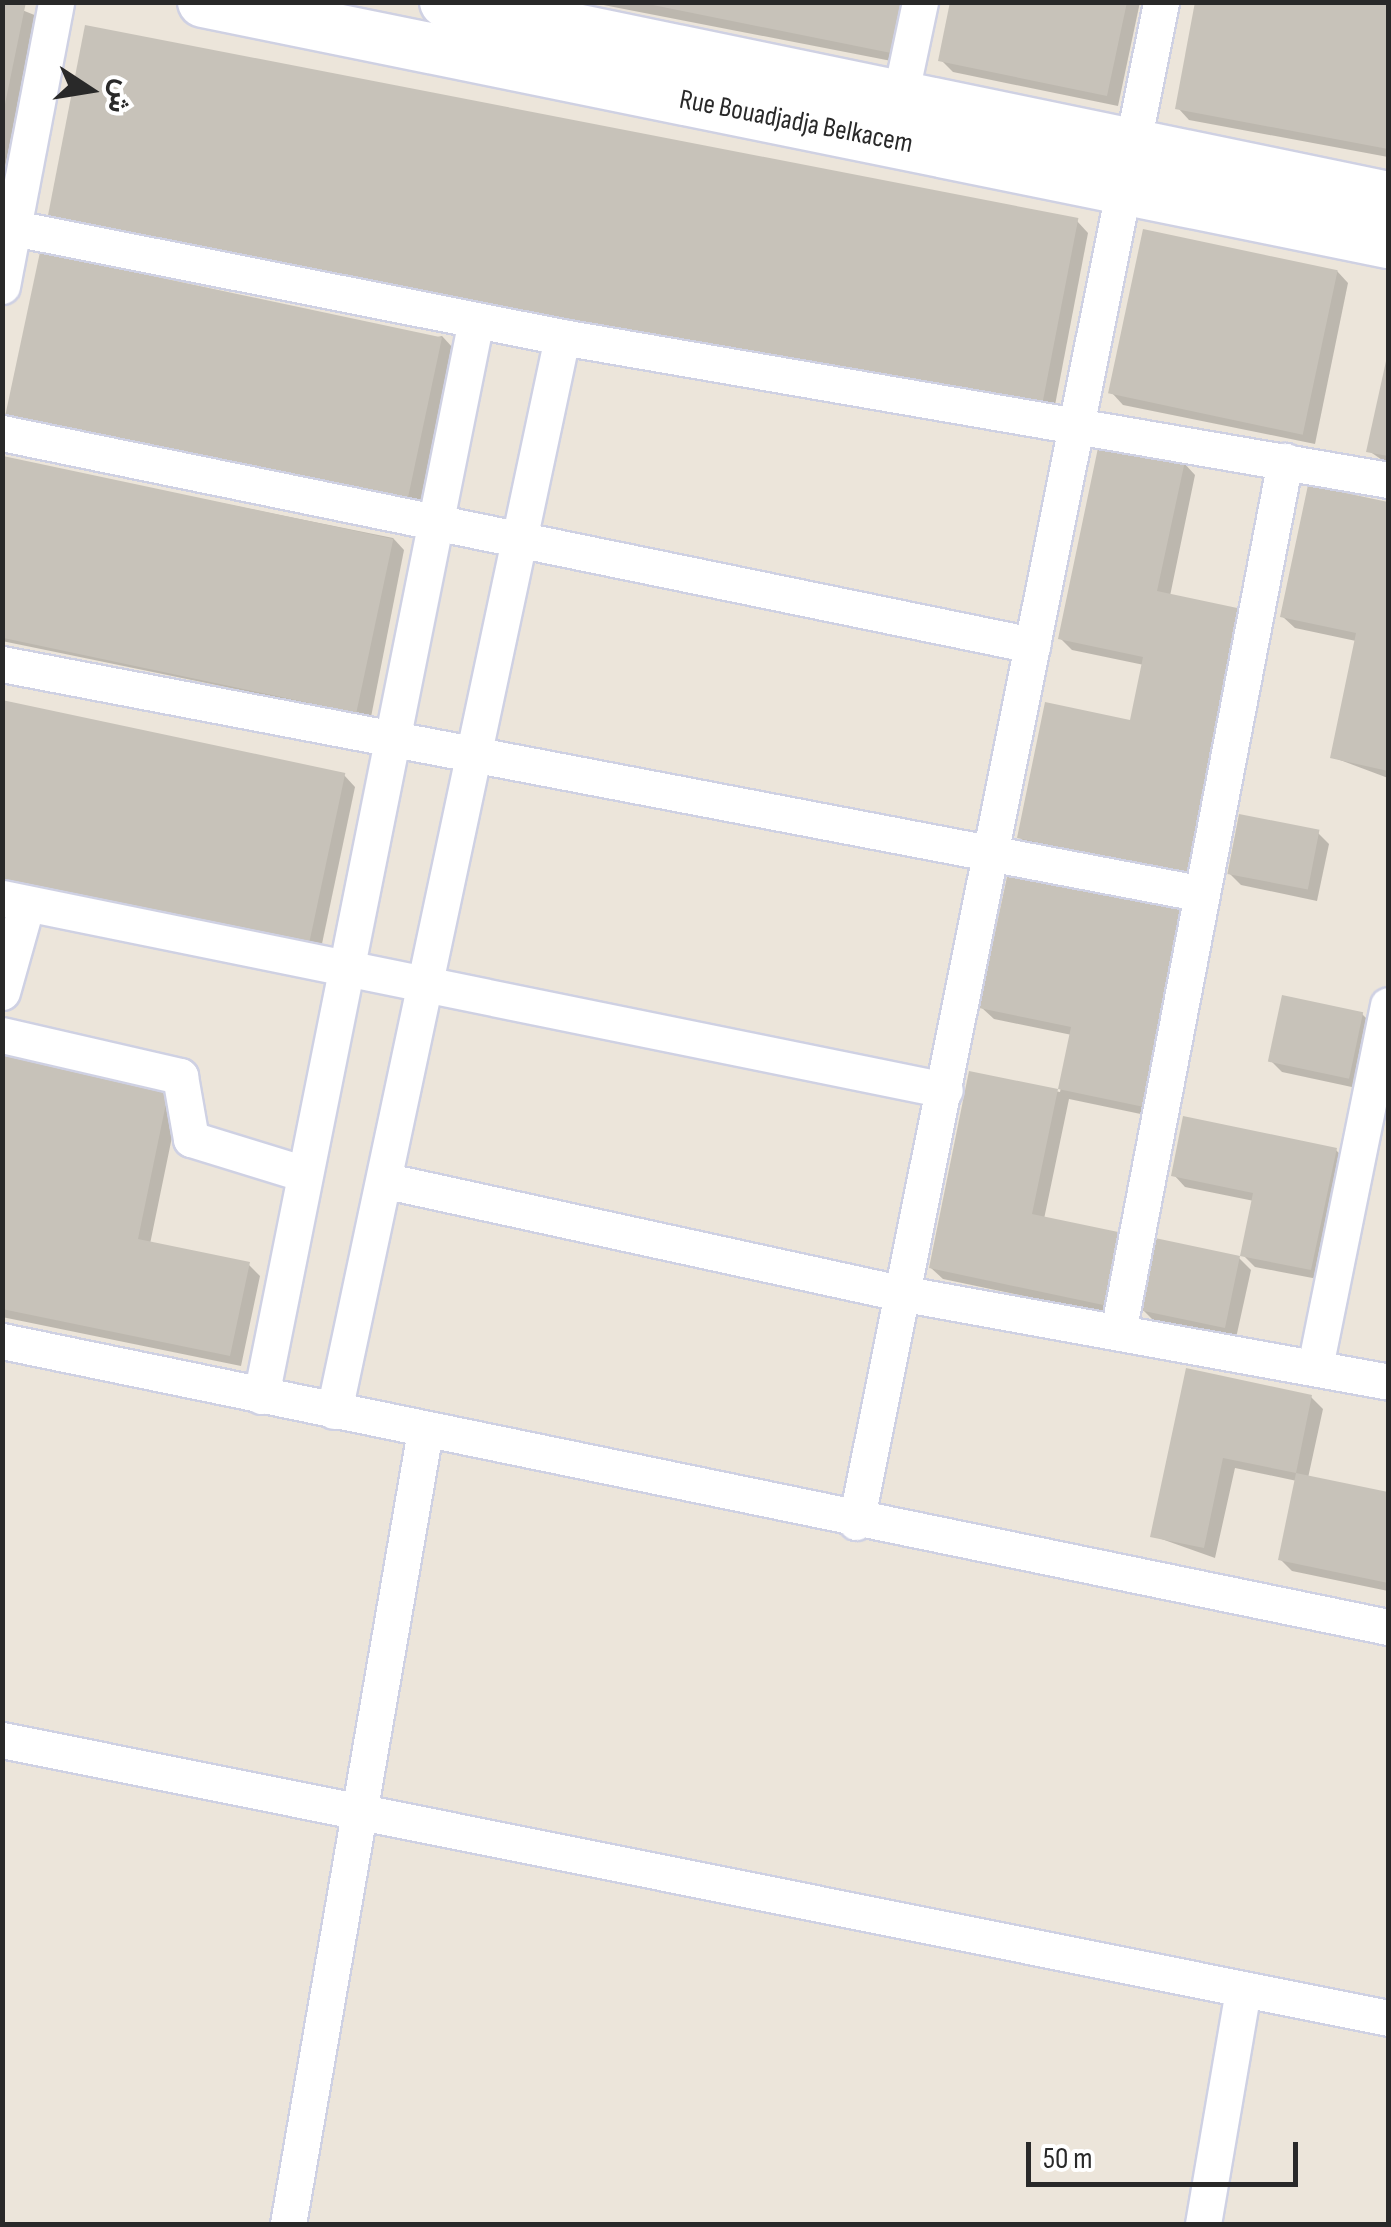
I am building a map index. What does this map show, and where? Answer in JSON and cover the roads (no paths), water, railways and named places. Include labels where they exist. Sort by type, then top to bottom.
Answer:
[{"type":"street","points":[[2,286],[12,208],[56,2]]},
{"type":"street","name":"Rue Bouadjadja Belkacem","points":[[202,2],[1132,165],[1388,197]]},
{"type":"street","name":"Rue Bouadjadja Belkacem","points":[[445,2],[900,97],[1388,243]]},
{"type":"street","points":[[900,97],[920,2]]},
{"type":"street","points":[[856,1522],[900,1293],[945,1090],[988,856],[1132,165],[1161,2]]},
{"type":"street","points":[[12,208],[562,338],[1388,480]]},
{"type":"street","points":[[261,1396],[476,320]]},
{"type":"street","points":[[334,1411],[479,759],[518,545],[562,338]]},
{"type":"street","points":[[2,432],[434,528],[1032,645]]},
{"type":"street","points":[[1118,1326],[1198,892],[1285,461]]},
{"type":"street","points":[[2,664],[479,759],[1198,892]]},
{"type":"street","points":[[2,992],[15,900],[945,1090]]},
{"type":"street","points":[[1315,1367],[1388,1006]]},
{"type":"street","points":[[2,1034],[180,1076],[191,1138],[304,1174]]},
{"type":"street","points":[[387,1181],[900,1293],[1118,1326],[1388,1382]]},
{"type":"street","points":[[2,1341],[856,1522],[1388,1628]]},
{"type":"street","points":[[288,2224],[425,1430]]},
{"type":"street","points":[[2,1740],[362,1808],[1388,2018]]},
{"type":"street","points":[[1203,2224],[1243,1991]]}]
